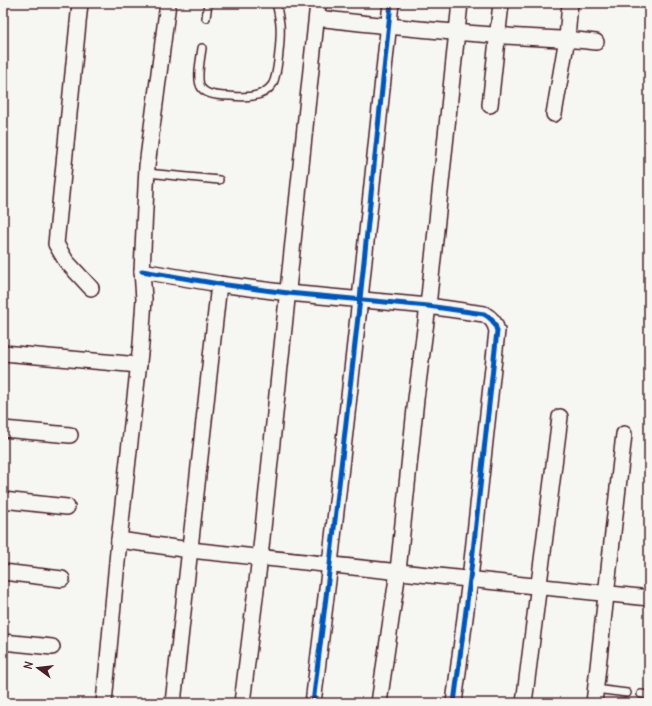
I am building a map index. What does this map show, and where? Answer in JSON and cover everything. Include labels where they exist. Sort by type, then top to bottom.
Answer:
[{"type":"street","points":[[80,3],[56,244],[66,261],[91,288]]},
{"type":"street","points":[[104,703],[119,540],[139,365],[144,299],[142,271],[147,173],[168,3]]},
{"type":"street","points":[[313,703],[360,299],[391,3]]},
{"type":"street","points":[[379,703],[398,572],[460,3]]},
{"type":"street","points":[[490,105],[501,3]]},
{"type":"street","points":[[554,114],[567,38],[570,3]]},
{"type":"street","points":[[242,703],[260,557],[318,10],[388,27],[497,36],[567,38],[596,42]]},
{"type":"street","points":[[142,271],[219,284],[288,293],[428,306],[484,314],[491,318],[497,331],[470,579],[454,703]]},
{"type":"street","points":[[173,703],[219,284]]},
{"type":"street","points":[[3,353],[139,365]]},
{"type":"street","points":[[524,703],[560,417]]},
{"type":"street","points":[[3,429],[70,435]]},
{"type":"street","points":[[594,696],[624,434]]},
{"type":"street","points":[[3,500],[68,507]]},
{"type":"street","points":[[119,540],[190,550],[649,598]]},
{"type":"street","points":[[3,572],[62,579]]},
{"type":"street","points":[[3,642],[52,648]]},
{"type":"lane","points":[[206,18],[208,3]]},
{"type":"lane","points":[[202,48],[198,82],[201,89],[206,93],[250,97],[260,94],[271,86],[275,77],[280,24],[276,3]]},
{"type":"lane","points":[[147,173],[219,180]]},
{"type":"lane","points":[[594,696],[627,692]]},
{"type":"lane","points":[[641,694],[649,695]]},
{"type":"cycle path","points":[[313,703],[360,299],[391,3]]},
{"type":"cycle path","points":[[142,271],[219,284],[288,293],[428,306],[484,314],[489,317],[495,325],[497,331],[470,579],[454,703]]}]
